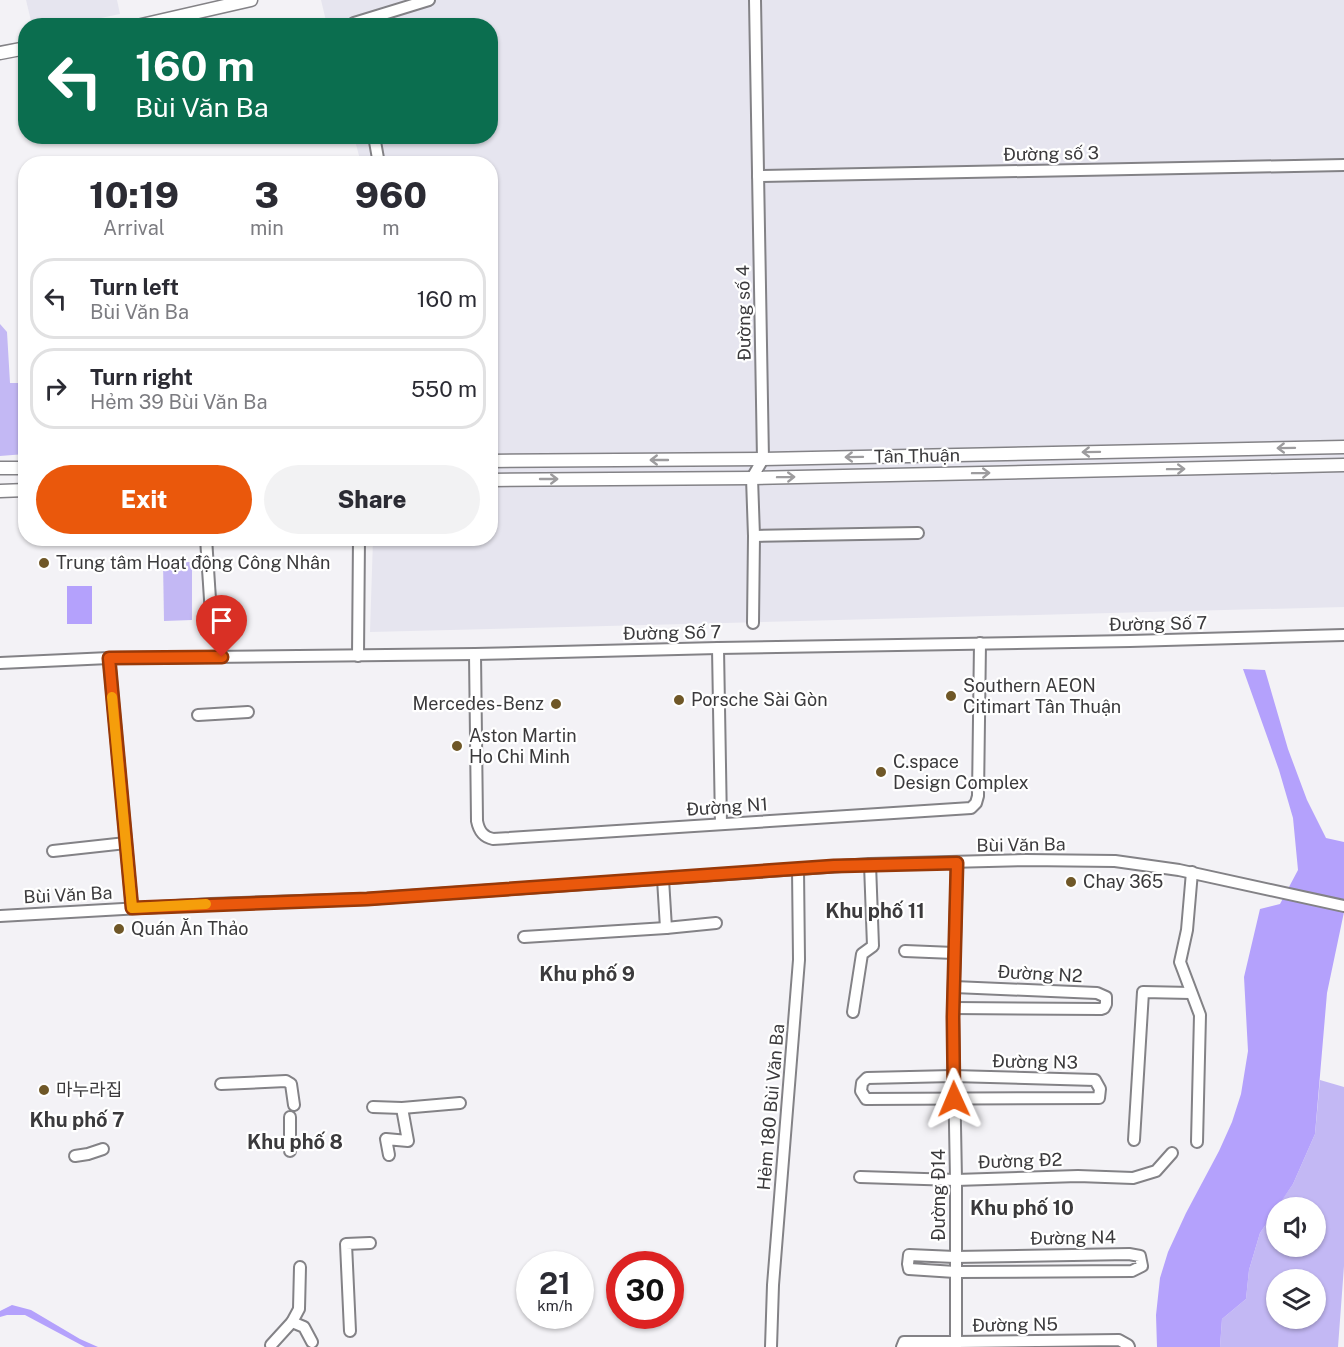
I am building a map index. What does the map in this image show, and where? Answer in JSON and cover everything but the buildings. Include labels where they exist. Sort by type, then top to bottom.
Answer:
[{"type":"street","points":[[172,18],[251,0]]},
{"type":"street","points":[[373,18],[429,0]]},
{"type":"street","name":"Đường số 4","points":[[755,0],[763,459]]},
{"type":"street","points":[[0,53],[18,50]]},
{"type":"street","name":"Đường số 3","points":[[758,176],[1344,165]]},
{"type":"street","name":"Tân Thuận","points":[[498,461],[763,459],[1344,447]]},
{"type":"street","points":[[927,455],[927,474]]},
{"type":"street","points":[[753,623],[752,478],[763,459]]},
{"type":"street","name":"Tân Thuận","points":[[498,480],[752,478],[1344,465]]},
{"type":"street","points":[[0,468],[18,468]]},
{"type":"street","points":[[0,491],[18,490]]},
{"type":"street","points":[[754,536],[918,533]]},
{"type":"street","points":[[207,546],[212,630]]},
{"type":"street","points":[[358,656],[359,546]]},
{"type":"street","name":"Đường Số 7","points":[[0,663],[109,658],[475,654],[1130,641],[1344,634]]},
{"type":"street","name":"Đường N1","points":[[475,654],[477,821],[481,833],[493,839],[971,808],[975,805],[978,796],[980,643]]},
{"type":"street","points":[[718,648],[721,824]]},
{"type":"street","points":[[109,658],[132,908]]},
{"type":"street","points":[[198,715],[248,712]]},
{"type":"street","points":[[53,850],[126,843]]},
{"type":"street","name":"Bùi Văn Ba","points":[[0,916],[132,908],[367,899],[870,864],[1025,860],[1115,861],[1192,872],[1344,906]]},
{"type":"street","name":"Đường Đ14","points":[[956,1345],[953,1008],[957,863]]},
{"type":"street","points":[[853,1012],[862,954],[873,946],[870,864]]},
{"type":"street","name":"Hẻm 180 Bùi Văn Ba","points":[[771,1347],[773,1286],[799,960],[798,869]]},
{"type":"street","points":[[1192,872],[1187,930],[1180,962],[1200,1016],[1197,1142]]},
{"type":"street","points":[[663,879],[666,928]]},
{"type":"street","points":[[524,937],[716,923]]},
{"type":"street","points":[[904,951],[954,953]]},
{"type":"street","name":"Đường N2","points":[[953,1008],[1101,1009],[1106,1004],[1106,997],[1097,993],[954,987]]},
{"type":"street","points":[[1134,1140],[1143,992],[1191,993]]},
{"type":"street","points":[[953,1076],[867,1078],[862,1083],[861,1091],[866,1099],[954,1099]]},
{"type":"street","name":"Đường N3","points":[[953,1076],[1095,1080],[1100,1089],[1099,1098],[954,1099]]},
{"type":"street","points":[[221,1083],[286,1081],[291,1084],[294,1105]]},
{"type":"street","points":[[373,1107],[402,1108],[460,1103]]},
{"type":"street","points":[[389,1155],[386,1139],[408,1141],[402,1108]]},
{"type":"street","points":[[290,1117],[290,1151]]},
{"type":"street","points":[[75,1156],[103,1149]]},
{"type":"street","name":"Đường Đ2","points":[[861,1177],[956,1180],[1078,1176],[1133,1178],[1156,1171],[1172,1153]]},
{"type":"street","points":[[350,1331],[346,1244],[370,1243]]},
{"type":"street","name":"Đường N4","points":[[1129,1254],[1140,1256],[1142,1266],[1132,1271],[955,1272],[909,1269],[909,1255],[955,1257],[1129,1254]]},
{"type":"street","points":[[272,1345],[292,1322],[299,1309],[300,1268]]},
{"type":"street","points":[[292,1322],[304,1327],[312,1342]]},
{"type":"street","name":"Đường N5","points":[[902,1347],[904,1342],[956,1345],[1119,1340],[1129,1347]]},
{"type":"shaded area","points":[[26,0],[117,0],[120,14],[101,18],[30,18]]},
{"type":"shaded area","points":[[321,0],[1344,0],[1344,607],[370,632],[373,546],[498,546],[498,156],[359,156],[356,144],[498,144],[498,18],[325,18]]},
{"type":"shaded area","points":[[0,324],[7,332],[10,383],[18,383],[18,455],[0,456]]},
{"type":"shaded area","points":[[163,562],[192,562],[192,620],[164,621]]},
{"type":"shaded area","points":[[67,586],[92,586],[92,624],[67,624]]},
{"type":"shaded area","points":[[1243,669],[1265,670],[1288,749],[1307,800],[1326,838],[1344,842],[1344,912],[1327,993],[1315,1134],[1293,1184],[1284,1197],[1266,1197],[1266,1224],[1260,1233],[1249,1270],[1246,1299],[1222,1319],[1220,1347],[1157,1347],[1156,1315],[1160,1278],[1168,1252],[1219,1151],[1241,1094],[1248,1051],[1244,977],[1260,909],[1280,904],[1298,870],[1293,818],[1279,770]]},
{"type":"shaded area","points":[[1320,1080],[1344,1087],[1344,1266],[1338,1347],[1220,1347],[1222,1319],[1246,1299],[1249,1270],[1260,1233],[1266,1224],[1266,1257],[1326,1257],[1326,1197],[1284,1197],[1293,1184],[1315,1134]]},
{"type":"shaded area","points":[[12,1305],[31,1310],[98,1347],[85,1347],[25,1315],[0,1317],[0,1311]]},
{"type":"slow traffic","points":[[112,697],[132,908],[206,904]]},
{"type":"place","name":"Trung tâm Hoạt động Công Nhân","points":[[44,563]]},
{"type":"place","name":"Southern AEON Citimart Tân Thuận","points":[[951,696]]},
{"type":"place","name":"Porsche Sài Gòn","points":[[679,700]]},
{"type":"place","name":"Mercedes-Benz","points":[[556,704]]},
{"type":"place","name":"Aston Martin Ho Chi Minh","points":[[457,746]]},
{"type":"place","name":"C.space Design Complex","points":[[881,772]]},
{"type":"place","name":"Chay 365","points":[[1071,882]]},
{"type":"place","name":"Quán Ăn Thảo","points":[[119,929]]},
{"type":"place","name":"마누라집","points":[[44,1090]]},
{"type":"district","name":"Khu phố 11","points":[[875,911]]},
{"type":"district","name":"Khu phố 9","points":[[587,974]]},
{"type":"district","name":"Khu phố 7","points":[[77,1120]]},
{"type":"district","name":"Khu phố 8","points":[[295,1142]]},
{"type":"district","name":"Khu phố 10","points":[[1022,1208]]},
{"type":"route","points":[[222,657],[109,658],[132,908],[367,899],[834,866],[957,863],[953,1017],[954,1099]]}]
